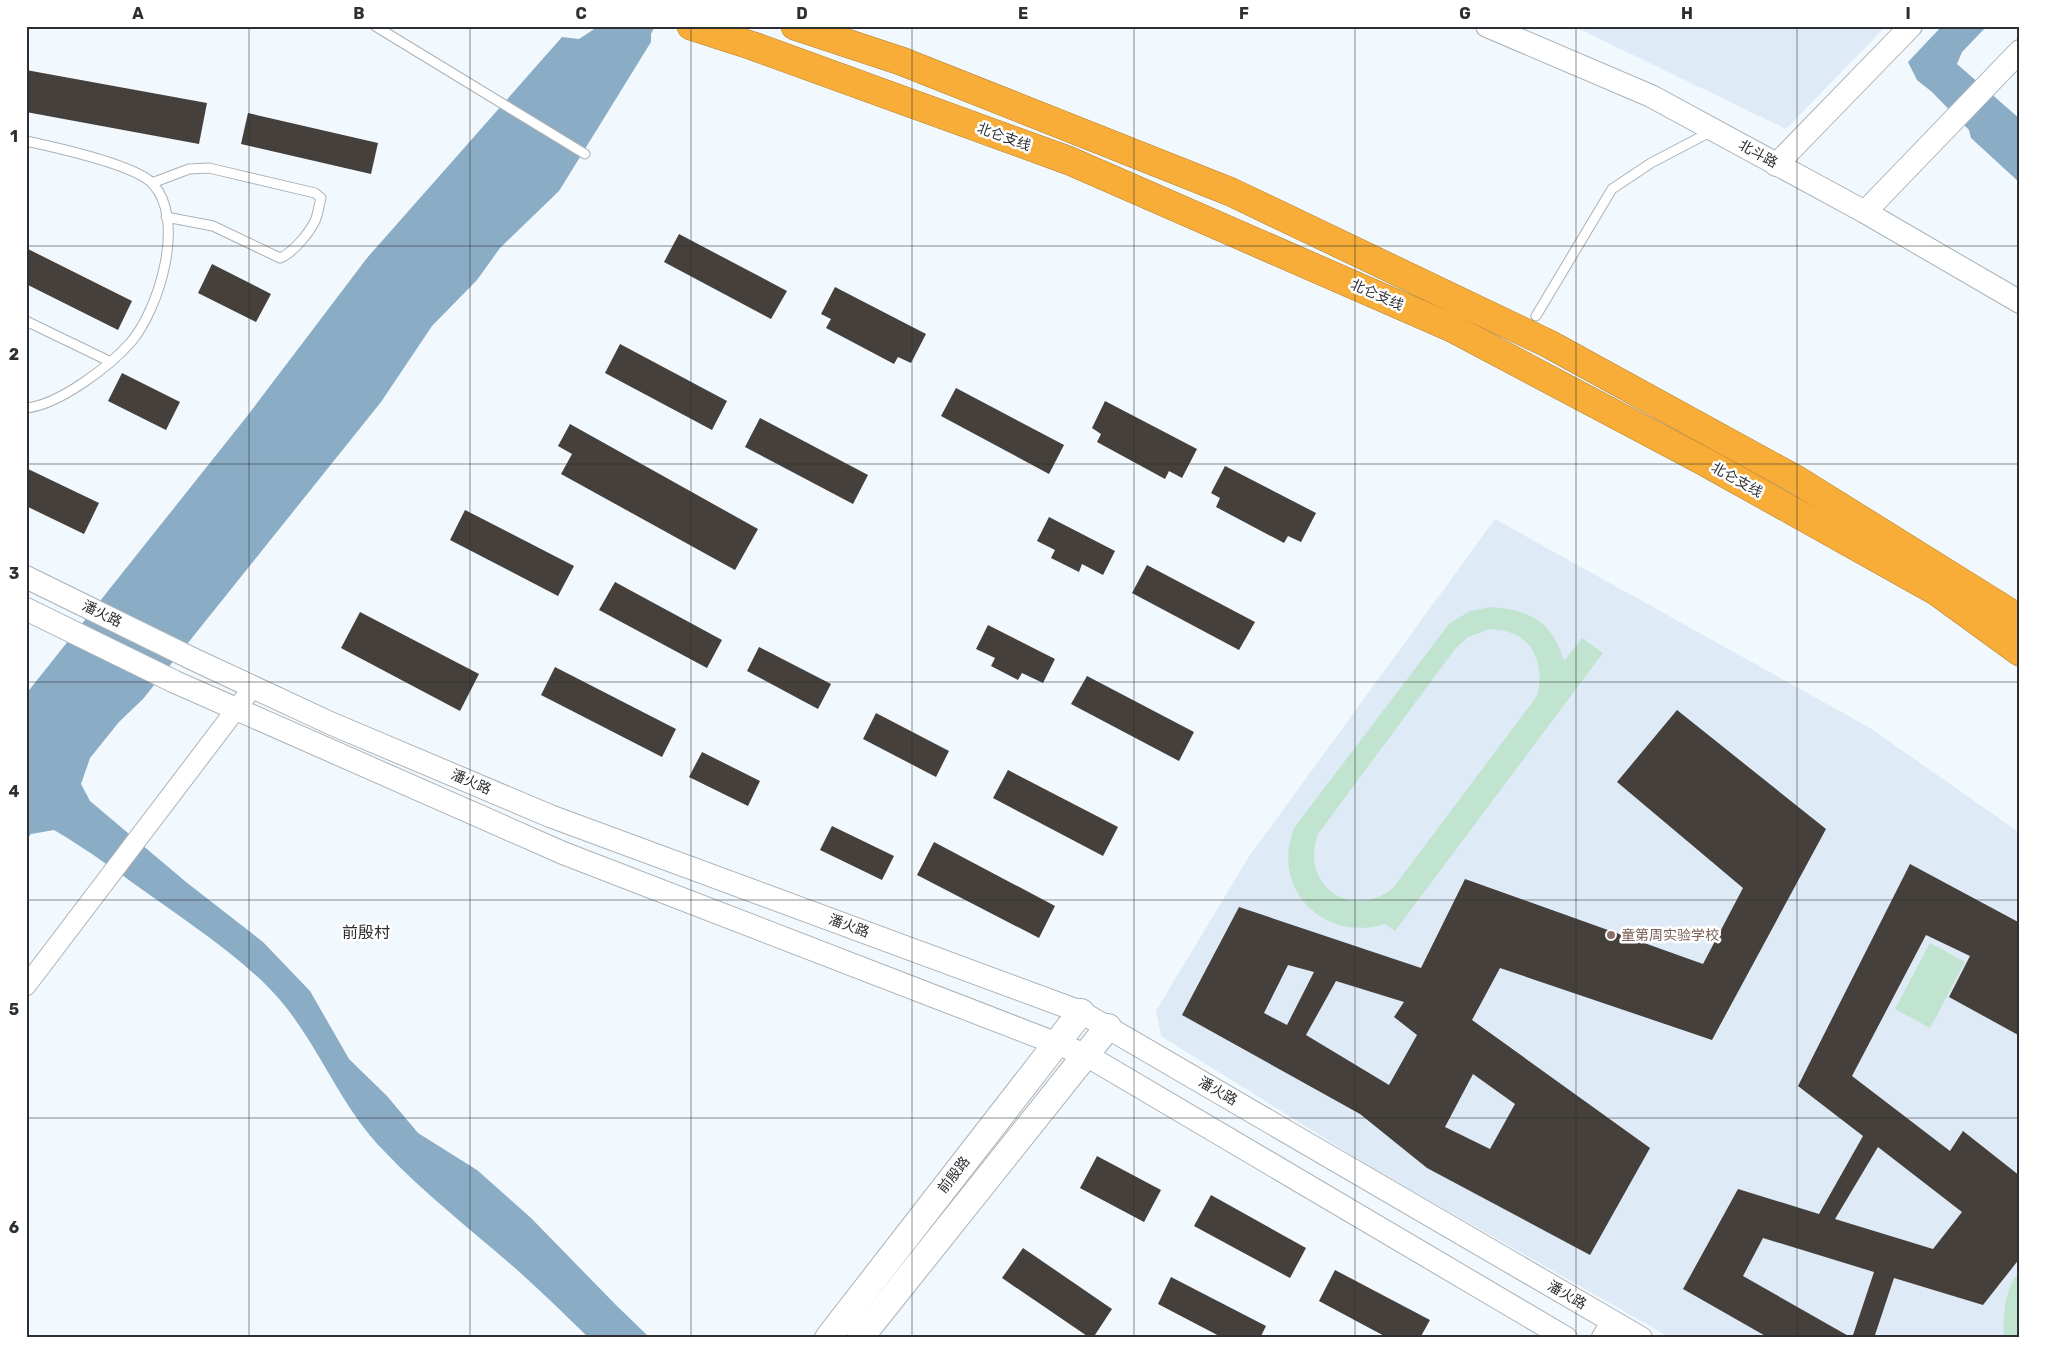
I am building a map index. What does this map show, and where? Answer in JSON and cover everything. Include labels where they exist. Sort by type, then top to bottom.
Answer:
[{"type":"highway","name":"北仑支线","points":[[691,26],[753,46],[1070,161],[1452,328],[1705,462],[1936,591],[2020,652]]},
{"type":"highway","name":"北仑支线","points":[[795,26],[900,61],[1231,192],[1540,340],[1797,480],[2020,619]]},
{"type":"main road","name":"前殷路","points":[[828,1338],[1081,1012]]},
{"type":"main road","name":"前殷路","points":[[860,1338],[1108,1027]]},
{"type":"street","name":"北斗路","points":[[1487,26],[1651,96],[1865,212],[2020,302]]},
{"type":"street","points":[[1776,165],[1911,26]]},
{"type":"street","points":[[1865,212],[2020,51]]},
{"type":"street","name":"潘火路","points":[[26,577],[253,687],[339,726],[550,816],[1081,1012],[1606,1329],[1641,1338]]},
{"type":"street","name":"潘火路","points":[[26,609],[175,682],[563,853],[1086,1055],[1566,1338]]},
{"type":"street","points":[[26,986],[253,687]]},
{"type":"lane","points":[[375,26],[585,154]]},
{"type":"lane","points":[[1536,316],[1612,189],[1651,164],[1714,130]]},
{"type":"lane","points":[[26,141],[104,161],[131,171],[152,182],[164,204],[168,232],[167,258],[157,292],[149,312],[131,342],[94,375],[58,398],[26,408]]},
{"type":"lane","points":[[152,182],[189,169],[209,168],[315,193],[321,198],[312,227],[286,255],[280,258],[213,226],[166,217]]},
{"type":"lane","points":[[26,322],[109,362]]},
{"type":"shaded area","points":[[1573,26],[1886,26],[1786,129]]},
{"type":"shaded area","name":"童第周实验学校","points":[[1495,519],[1870,728],[2020,833],[2020,1338],[1671,1338],[1374,1169],[1161,1036],[1156,1011],[1248,858]]},
{"type":"green space","points":[[1491,607],[1518,611],[1529,615],[1538,620],[1553,637],[1564,661],[1582,638],[1603,653],[1395,931],[1385,924],[1363,928],[1342,926],[1323,918],[1308,906],[1296,890],[1290,871],[1289,850],[1294,828],[1449,624],[1470,611]],"holes":[[[1489,629],[1507,631],[1519,636],[1532,649],[1539,667],[1540,676],[1537,696],[1393,888],[1377,897],[1361,901],[1346,899],[1333,893],[1322,882],[1316,868],[1314,852],[1318,834],[1455,649],[1468,637]]]},
{"type":"green space","points":[[1930,943],[1965,962],[1930,1028],[1895,1009]]},
{"type":"green space","points":[[2020,1270],[2020,1338],[2004,1338],[2006,1302],[2011,1286]]},
{"type":"water","points":[[599,26],[655,26],[651,34],[651,42],[559,191],[500,248],[477,280],[432,326],[381,402],[143,699],[119,722],[90,758],[81,784],[90,801],[186,882],[263,942],[310,991],[349,1059],[387,1096],[418,1133],[477,1170],[531,1218],[650,1338],[589,1338],[524,1276],[448,1212],[369,1135],[294,1018],[266,985],[237,959],[106,864],[54,830],[31,834],[26,840],[26,694],[248,415],[367,258],[562,37],[579,39]]},
{"type":"water","points":[[1942,26],[1987,26],[1962,52],[1957,64],[2020,119],[2020,183],[1971,138],[1969,130],[1932,92],[1917,80],[1908,62]]},
{"type":"building","points":[[26,70],[207,103],[199,144],[26,112]]},
{"type":"building","points":[[248,113],[378,143],[371,174],[241,144]]},
{"type":"building","points":[[679,234],[787,291],[771,319],[664,262]]},
{"type":"building","points":[[26,248],[132,301],[118,330],[26,284]]},
{"type":"building","points":[[212,264],[271,294],[256,322],[198,293]]},
{"type":"building","points":[[835,287],[926,334],[911,363],[898,357],[894,364],[826,328],[831,319],[821,314]]},
{"type":"building","points":[[620,344],[727,401],[712,430],[605,373]]},
{"type":"building","points":[[122,373],[180,402],[166,430],[108,401]]},
{"type":"building","points":[[956,388],[1064,445],[1049,474],[941,416]]},
{"type":"building","points":[[1105,401],[1197,449],[1182,478],[1169,471],[1165,479],[1097,442],[1101,434],[1092,428]]},
{"type":"building","points":[[760,418],[868,475],[853,504],[745,447]]},
{"type":"building","points":[[570,424],[758,529],[735,570],[561,474],[572,454],[558,446]]},
{"type":"building","points":[[1225,466],[1316,513],[1301,542],[1288,536],[1284,543],[1216,507],[1220,498],[1211,493]]},
{"type":"building","points":[[26,468],[99,503],[84,534],[26,506]]},
{"type":"building","points":[[465,510],[574,566],[558,596],[450,540]]},
{"type":"building","points":[[1049,517],[1115,551],[1103,575],[1082,564],[1079,572],[1051,558],[1055,550],[1037,541]]},
{"type":"building","points":[[1147,565],[1255,622],[1239,650],[1132,593]]},
{"type":"building","points":[[615,582],[722,640],[707,668],[599,610]]},
{"type":"building","points":[[360,612],[479,674],[460,711],[341,648]]},
{"type":"building","points":[[988,625],[1055,659],[1043,683],[1022,673],[1018,680],[991,666],[995,658],[976,649]]},
{"type":"building","points":[[759,647],[831,684],[818,709],[747,671]]},
{"type":"building","points":[[555,667],[676,729],[662,757],[541,695]]},
{"type":"building","points":[[1087,676],[1194,732],[1179,761],[1071,704]]},
{"type":"building","points":[[1677,710],[1826,829],[1712,1040],[1500,968],[1472,1020],[1650,1148],[1590,1255],[1427,1168],[1360,1114],[1182,1015],[1239,907],[1421,968],[1465,879],[1703,964],[1743,888],[1617,782]],"holes":[[[1288,965],[1314,972],[1287,1025],[1264,1013]],[[1336,981],[1404,1002],[1394,1017],[1417,1035],[1389,1085],[1306,1035]],[[1473,1074],[1515,1104],[1490,1149],[1445,1127]]]},
{"type":"building","points":[[876,713],[949,751],[936,777],[863,739]]},
{"type":"building","points":[[702,752],[760,781],[748,806],[689,777]]},
{"type":"building","points":[[1008,770],[1118,827],[1103,856],[993,798]]},
{"type":"building","points":[[832,826],[894,856],[882,880],[820,850]]},
{"type":"building","points":[[934,842],[1055,906],[1039,938],[917,875]]},
{"type":"building","points":[[1910,864],[2020,923],[2020,1036],[1949,997],[1970,956],[1926,935],[1852,1076],[1950,1151],[1963,1131],[2020,1176],[2020,1258],[1983,1305],[1894,1278],[1874,1338],[1852,1338],[1769,1338],[1683,1289],[1738,1189],[1819,1214],[1863,1136],[1798,1086]],"holes":[[[1878,1147],[1962,1212],[1933,1249],[1835,1219]],[[1763,1238],[1874,1272],[1852,1338],[1743,1276]]]},
{"type":"building","points":[[1097,1156],[1161,1190],[1144,1222],[1080,1188]]},
{"type":"building","points":[[1211,1195],[1306,1248],[1290,1278],[1194,1226]]},
{"type":"building","points":[[1023,1248],[1112,1309],[1093,1338],[1090,1338],[1002,1278]]},
{"type":"building","points":[[1335,1270],[1430,1320],[1420,1338],[1388,1338],[1319,1301]]},
{"type":"building","points":[[1171,1277],[1266,1326],[1260,1338],[1223,1338],[1158,1304]]},
{"type":"place","name":"童第周实验学校","points":[[1611,935]]},
{"type":"district","name":"前殷村","points":[[366,932]]}]
